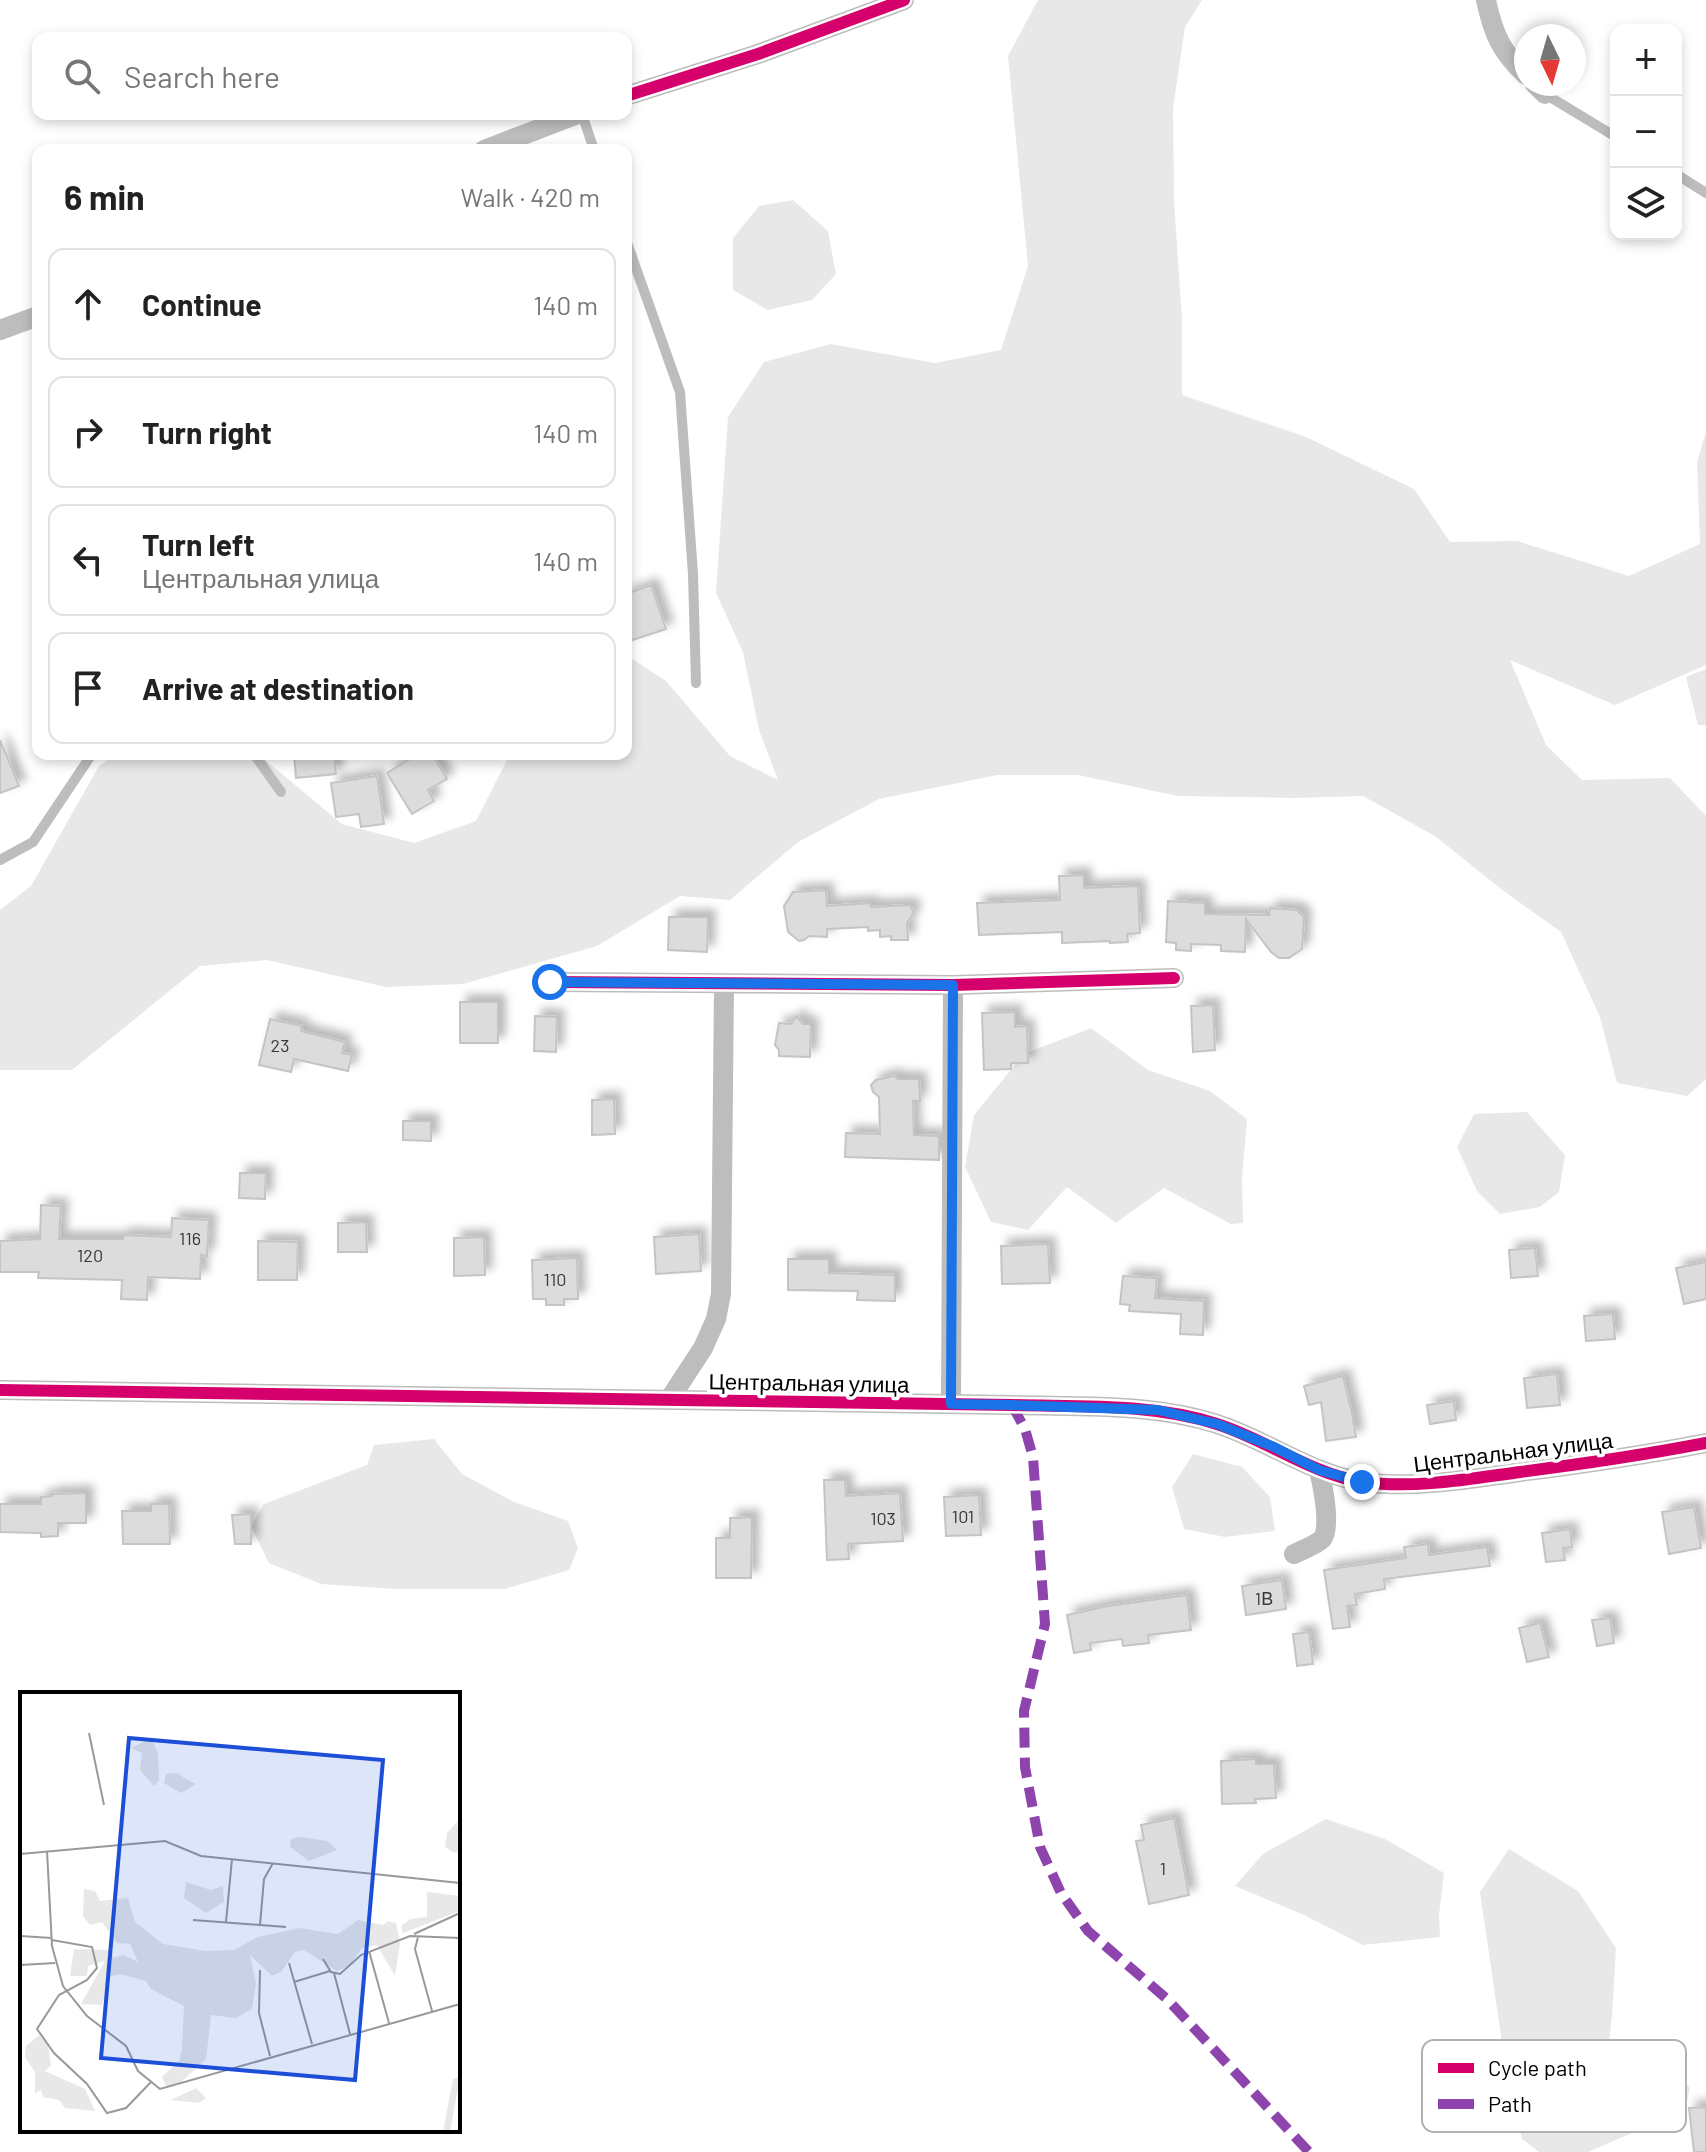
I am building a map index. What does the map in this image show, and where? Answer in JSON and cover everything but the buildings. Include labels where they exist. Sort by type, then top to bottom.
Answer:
[{"type":"street","points":[[632,94],[758,54],[904,0]]},
{"type":"street","points":[[1486,0],[1492,29],[1514,64]]},
{"type":"street","points":[[500,144],[564,120]]},
{"type":"street","points":[[0,330],[32,318]]},
{"type":"street","points":[[550,982],[953,985],[1174,978]]},
{"type":"street","points":[[669,1400],[703,1348],[716,1319],[721,1294],[724,983]]},
{"type":"street","points":[[951,1404],[953,985]]},
{"type":"street","name":"Центральная улица","points":[[0,1390],[1012,1405],[1158,1410],[1217,1424],[1274,1447],[1319,1470],[1362,1482],[1404,1485],[1574,1465],[1706,1443]]},
{"type":"street","points":[[1294,1554],[1321,1540],[1325,1533],[1325,1494],[1319,1470]]},
{"type":"lane","points":[[1551,96],[1610,133]]},
{"type":"lane","points":[[582,120],[592,144]]},
{"type":"lane","points":[[1682,178],[1706,193]]},
{"type":"lane","points":[[632,257],[680,392],[693,574],[696,683]]},
{"type":"lane","points":[[0,860],[33,842],[88,760]]},
{"type":"lane","points":[[258,760],[281,792]]},
{"type":"shaded area","points":[[1038,0],[1202,0],[1185,27],[1173,108],[1182,395],[1306,437],[1414,489],[1450,542],[1517,541],[1629,576],[1700,544],[1697,462],[1706,432],[1706,665],[1615,705],[1510,660],[1546,745],[1582,780],[1670,778],[1706,816],[1706,1079],[1687,1096],[1617,1083],[1600,1017],[1561,932],[1435,836],[1363,796],[1178,796],[1078,775],[997,775],[879,799],[798,842],[730,900],[680,896],[597,946],[463,984],[386,987],[267,960],[200,966],[72,1070],[0,1070],[0,910],[31,886],[99,766],[108,760],[265,760],[342,824],[414,843],[476,821],[507,760],[632,760],[632,659],[666,681],[730,756],[778,780],[759,730],[743,652],[716,593],[728,417],[764,362],[831,344],[935,363],[1001,350],[1028,266],[1008,56]]},
{"type":"shaded area","points":[[793,200],[828,231],[836,274],[812,300],[768,310],[733,290],[733,238],[759,206]]},
{"type":"shaded area","points":[[1706,669],[1706,725],[1698,725],[1686,677]]},
{"type":"shaded area","points":[[1091,1028],[1148,1070],[1210,1091],[1247,1119],[1242,1177],[1243,1223],[1231,1224],[1164,1188],[1116,1223],[1067,1187],[1028,1230],[991,1222],[965,1167],[974,1115],[1024,1054]]},
{"type":"shaded area","points":[[1527,1112],[1565,1155],[1559,1192],[1540,1207],[1500,1214],[1477,1191],[1457,1147],[1474,1114]]},
{"type":"shaded area","points":[[434,1439],[462,1474],[514,1502],[568,1521],[578,1548],[569,1570],[505,1589],[397,1589],[321,1584],[269,1563],[251,1526],[264,1504],[367,1465],[374,1445]]},
{"type":"shaded area","points":[[1193,1454],[1242,1467],[1270,1497],[1275,1531],[1225,1537],[1184,1529],[1172,1487]]},
{"type":"shaded area","points":[[1326,1819],[1385,1839],[1444,1873],[1440,1937],[1363,1945],[1304,1915],[1235,1886],[1263,1854]]},
{"type":"shaded area","points":[[1509,1849],[1578,1891],[1616,1948],[1609,2040],[1502,2040],[1480,1892]]},
{"type":"shaded area","points":[[1686,2084],[1690,2088],[1686,2106]]},
{"type":"shaded area","points":[[1520,2132],[1634,2132],[1588,2152],[1539,2152],[1522,2139]]},
{"type":"marked path","points":[[1012,1405],[1025,1429],[1033,1457],[1045,1624],[1024,1711],[1025,1767],[1040,1847],[1061,1893],[1088,1931],[1167,1999],[1309,2152]]},
{"type":"cycle path","points":[[632,94],[758,54],[904,0]]},
{"type":"cycle path","points":[[550,982],[953,985],[1174,978]]},
{"type":"cycle path","points":[[0,1390],[1116,1407],[1167,1412],[1217,1424],[1325,1472],[1382,1484],[1461,1480],[1706,1443]]},
{"type":"route","points":[[550,982],[953,985],[951,1404],[1158,1410],[1217,1424],[1274,1447],[1319,1470],[1362,1482]]}]
